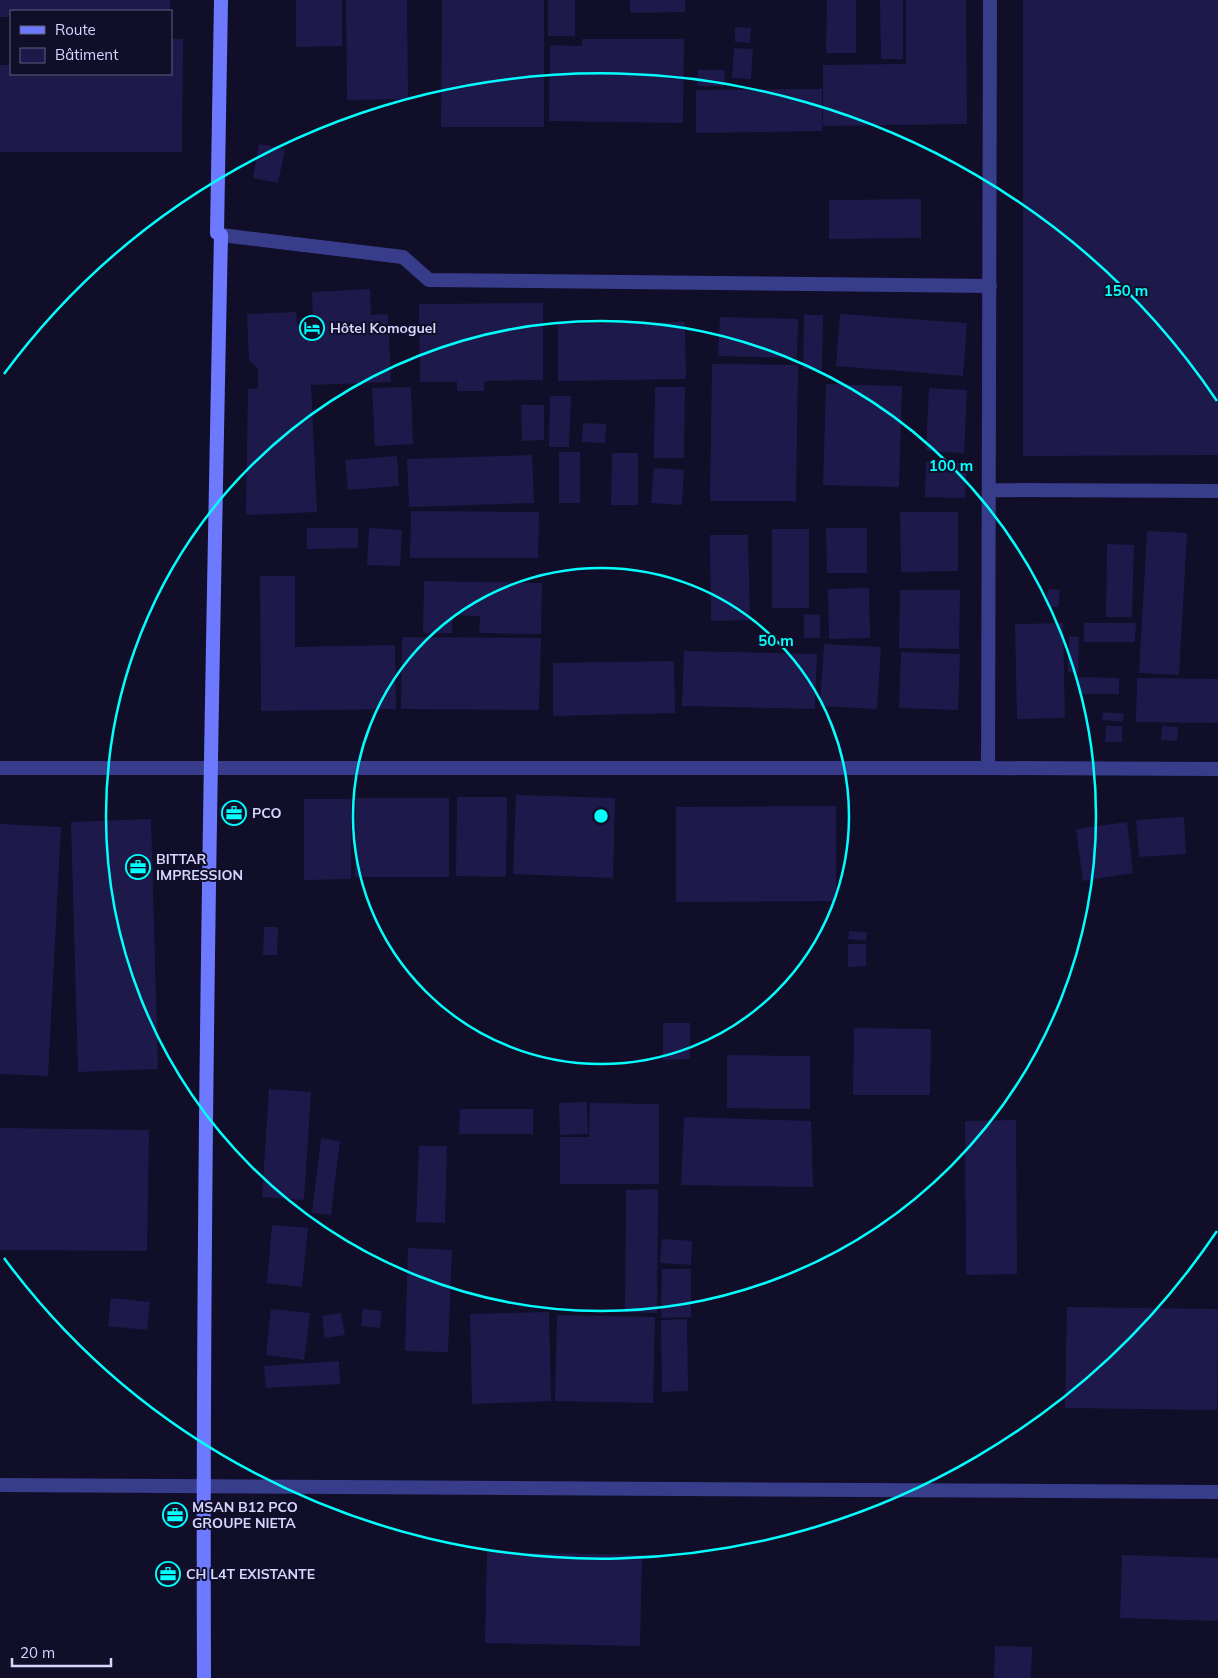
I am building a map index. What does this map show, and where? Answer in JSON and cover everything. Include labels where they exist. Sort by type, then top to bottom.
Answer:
[{"type":"main road","points":[[204,1678],[203,1486],[210,769],[221,235],[217,233],[221,0]]},
{"type":"street","points":[[988,768],[990,0]]},
{"type":"street","points":[[221,235],[403,257],[429,280],[990,286]]},
{"type":"street","points":[[989,490],[1218,492]]},
{"type":"street","points":[[0,768],[1218,769]]},
{"type":"street","points":[[0,1485],[1218,1492]]},
{"type":"building","points":[[0,0],[170,0],[170,10],[10,10],[10,17],[0,17]]},
{"type":"building","points":[[296,0],[342,0],[342,46],[296,47]]},
{"type":"building","points":[[346,0],[407,0],[408,99],[347,100]]},
{"type":"building","points":[[442,0],[544,0],[544,127],[441,127]]},
{"type":"building","points":[[548,0],[575,0],[575,36],[548,36]]},
{"type":"building","points":[[630,0],[685,0],[685,12],[630,13]]},
{"type":"building","points":[[827,0],[856,0],[856,53],[826,53]]},
{"type":"building","points":[[880,0],[903,0],[903,59],[881,59]]},
{"type":"building","points":[[906,0],[966,0],[967,124],[823,126],[823,65],[906,64]]},
{"type":"building","points":[[1023,0],[1218,0],[1218,455],[1023,456]]},
{"type":"building","points":[[735,27],[751,28],[750,43],[735,42]]},
{"type":"building","points":[[172,39],[183,39],[182,152],[0,152],[0,65],[10,65],[10,75],[172,75]]},
{"type":"building","points":[[582,39],[684,39],[683,123],[549,121],[550,45],[582,46]]},
{"type":"building","points":[[734,48],[753,49],[751,79],[732,78]]},
{"type":"building","points":[[698,70],[725,70],[724,86],[697,86]]},
{"type":"building","points":[[822,89],[822,131],[696,133],[696,90]]},
{"type":"building","points":[[259,144],[285,149],[278,183],[253,178]]},
{"type":"building","points":[[921,199],[921,238],[829,239],[829,200]]},
{"type":"building","points":[[370,289],[371,315],[388,314],[391,382],[311,385],[317,512],[246,515],[248,389],[258,388],[258,369],[249,360],[247,314],[296,312],[297,324],[313,323],[312,292]]},
{"type":"building","points":[[543,303],[543,380],[484,381],[484,391],[457,391],[457,382],[420,382],[419,304]]},
{"type":"building","points":[[840,314],[967,323],[963,376],[836,366]]},
{"type":"building","points":[[804,315],[823,315],[822,370],[803,369]]},
{"type":"building","points":[[720,317],[798,319],[797,358],[718,356]]},
{"type":"building","points":[[685,322],[686,379],[558,381],[558,324]]},
{"type":"building","points":[[712,364],[798,365],[796,501],[710,501]]},
{"type":"building","points":[[826,384],[902,386],[899,487],[823,485]]},
{"type":"building","points":[[411,387],[413,444],[375,446],[372,388]]},
{"type":"building","points":[[655,387],[685,387],[684,458],[654,458]]},
{"type":"building","points":[[929,388],[967,390],[964,453],[926,451]]},
{"type":"building","points":[[550,396],[571,396],[569,447],[549,447]]},
{"type":"building","points":[[521,405],[544,405],[544,440],[522,441]]},
{"type":"building","points":[[583,423],[606,424],[605,443],[582,442]]},
{"type":"building","points":[[559,452],[580,452],[580,503],[559,503]]},
{"type":"building","points":[[612,453],[638,453],[638,505],[611,505]]},
{"type":"building","points":[[532,455],[534,503],[409,507],[407,459]]},
{"type":"building","points":[[397,456],[399,486],[348,490],[345,460]]},
{"type":"building","points":[[926,462],[967,463],[965,498],[925,497]]},
{"type":"building","points":[[654,468],[684,470],[682,505],[651,503]]},
{"type":"building","points":[[411,511],[539,512],[538,558],[410,558]]},
{"type":"building","points":[[900,512],[958,512],[958,571],[901,572]]},
{"type":"building","points":[[307,528],[358,528],[358,548],[307,549]]},
{"type":"building","points":[[369,528],[402,530],[400,566],[367,565]]},
{"type":"building","points":[[826,528],[867,528],[867,573],[827,573]]},
{"type":"building","points":[[772,529],[809,529],[809,608],[772,608]]},
{"type":"building","points":[[1147,531],[1187,533],[1179,675],[1139,673]]},
{"type":"building","points":[[710,535],[748,535],[750,620],[711,621]]},
{"type":"building","points":[[1107,544],[1134,545],[1132,617],[1106,617]]},
{"type":"building","points":[[260,576],[295,576],[295,647],[395,645],[396,709],[261,711]]},
{"type":"building","points":[[424,581],[542,583],[541,634],[479,633],[480,616],[452,615],[452,633],[423,633]]},
{"type":"building","points":[[869,588],[870,638],[829,639],[828,589]]},
{"type":"building","points":[[1048,589],[1060,590],[1058,607],[1046,606]]},
{"type":"building","points":[[900,590],[960,590],[959,649],[899,648]]},
{"type":"building","points":[[804,614],[820,615],[820,638],[804,638]]},
{"type":"building","points":[[1063,623],[1065,718],[1017,719],[1015,624]]},
{"type":"building","points":[[1084,623],[1136,623],[1135,642],[1084,642]]},
{"type":"building","points":[[1069,636],[1079,637],[1078,673],[1068,672]]},
{"type":"building","points":[[402,637],[541,638],[539,710],[401,709]]},
{"type":"building","points":[[824,644],[881,647],[877,709],[820,706]]},
{"type":"building","points":[[684,651],[817,654],[815,709],[682,706]]},
{"type":"building","points":[[901,652],[960,654],[958,710],[899,708]]},
{"type":"building","points":[[674,661],[675,713],[553,716],[553,663]]},
{"type":"building","points":[[1079,677],[1119,678],[1119,694],[1079,694]]},
{"type":"building","points":[[1137,678],[1218,679],[1218,723],[1136,722]]},
{"type":"building","points":[[1103,712],[1124,714],[1123,722],[1102,720]]},
{"type":"building","points":[[1106,726],[1122,726],[1122,742],[1105,742]]},
{"type":"building","points":[[1162,726],[1178,727],[1177,741],[1161,740]]},
{"type":"building","points":[[516,795],[615,798],[613,878],[513,874]]},
{"type":"building","points":[[457,797],[507,797],[506,877],[456,876]]},
{"type":"building","points":[[356,798],[449,798],[449,877],[355,877]]},
{"type":"building","points":[[304,799],[351,799],[351,879],[304,880]]},
{"type":"building","points":[[836,806],[836,901],[676,902],[676,807]]},
{"type":"building","points":[[1184,817],[1186,854],[1139,857],[1136,820]]},
{"type":"building","points":[[151,819],[158,1069],[78,1072],[71,822]]},
{"type":"building","points":[[1127,822],[1133,873],[1083,881],[1076,829]]},
{"type":"building","points":[[0,824],[61,827],[48,1076],[0,1074]]},
{"type":"building","points":[[264,927],[278,927],[277,955],[263,955]]},
{"type":"building","points":[[849,931],[867,932],[866,941],[848,939]]},
{"type":"building","points":[[848,944],[866,944],[866,966],[848,967]]},
{"type":"building","points":[[663,1023],[690,1023],[690,1059],[663,1060]]},
{"type":"building","points":[[854,1028],[931,1029],[930,1095],[853,1095]]},
{"type":"building","points":[[727,1055],[810,1056],[810,1109],[727,1108]]},
{"type":"building","points":[[269,1089],[311,1092],[304,1200],[262,1197]]},
{"type":"building","points":[[587,1102],[588,1134],[560,1135],[559,1103]]},
{"type":"building","points":[[590,1103],[659,1104],[659,1184],[560,1184],[560,1137],[589,1137]]},
{"type":"building","points":[[460,1109],[533,1109],[533,1134],[459,1134]]},
{"type":"building","points":[[684,1117],[811,1121],[813,1187],[681,1185]]},
{"type":"building","points":[[1016,1120],[1017,1274],[966,1275],[965,1121]]},
{"type":"building","points":[[0,1128],[149,1130],[147,1251],[0,1250]]},
{"type":"building","points":[[321,1138],[340,1141],[331,1215],[312,1213]]},
{"type":"building","points":[[419,1146],[447,1146],[445,1223],[416,1222]]},
{"type":"building","points":[[658,1189],[657,1313],[625,1312],[626,1190]]},
{"type":"building","points":[[272,1225],[308,1228],[302,1287],[267,1283]]},
{"type":"building","points":[[662,1239],[692,1241],[691,1265],[660,1263]]},
{"type":"building","points":[[408,1248],[452,1250],[448,1352],[405,1351]]},
{"type":"building","points":[[662,1269],[691,1269],[691,1317],[661,1318]]},
{"type":"building","points":[[111,1298],[150,1302],[147,1330],[108,1326]]},
{"type":"building","points":[[1067,1307],[1218,1309],[1217,1410],[1065,1408]]},
{"type":"building","points":[[271,1309],[310,1313],[304,1360],[266,1355]]},
{"type":"building","points":[[363,1309],[382,1311],[380,1328],[361,1326]]},
{"type":"building","points":[[549,1312],[551,1401],[472,1404],[470,1314]]},
{"type":"building","points":[[341,1313],[345,1335],[325,1338],[322,1316]]},
{"type":"building","points":[[557,1315],[655,1317],[653,1403],[555,1401]]},
{"type":"building","points":[[687,1319],[688,1391],[662,1392],[661,1320]]},
{"type":"building","points":[[339,1361],[340,1384],[266,1388],[264,1366]]},
{"type":"building","points":[[487,1552],[642,1555],[640,1646],[485,1643]]},
{"type":"building","points":[[1122,1555],[1218,1558],[1218,1621],[1120,1618]]},
{"type":"building","points":[[995,1646],[1032,1647],[1031,1678],[994,1678]]},
{"type":"place","name":"Hôtel Komoguel","points":[[312,328]]},
{"type":"place","name":"PCO","points":[[234,813]]},
{"type":"place","name":"BITTAR IMPRESSION","points":[[138,867]]},
{"type":"place","name":"MSAN B12 PCO GROUPE NIETA","points":[[175,1515]]},
{"type":"place","name":"CH L4T EXISTANTE","points":[[168,1574]]}]
